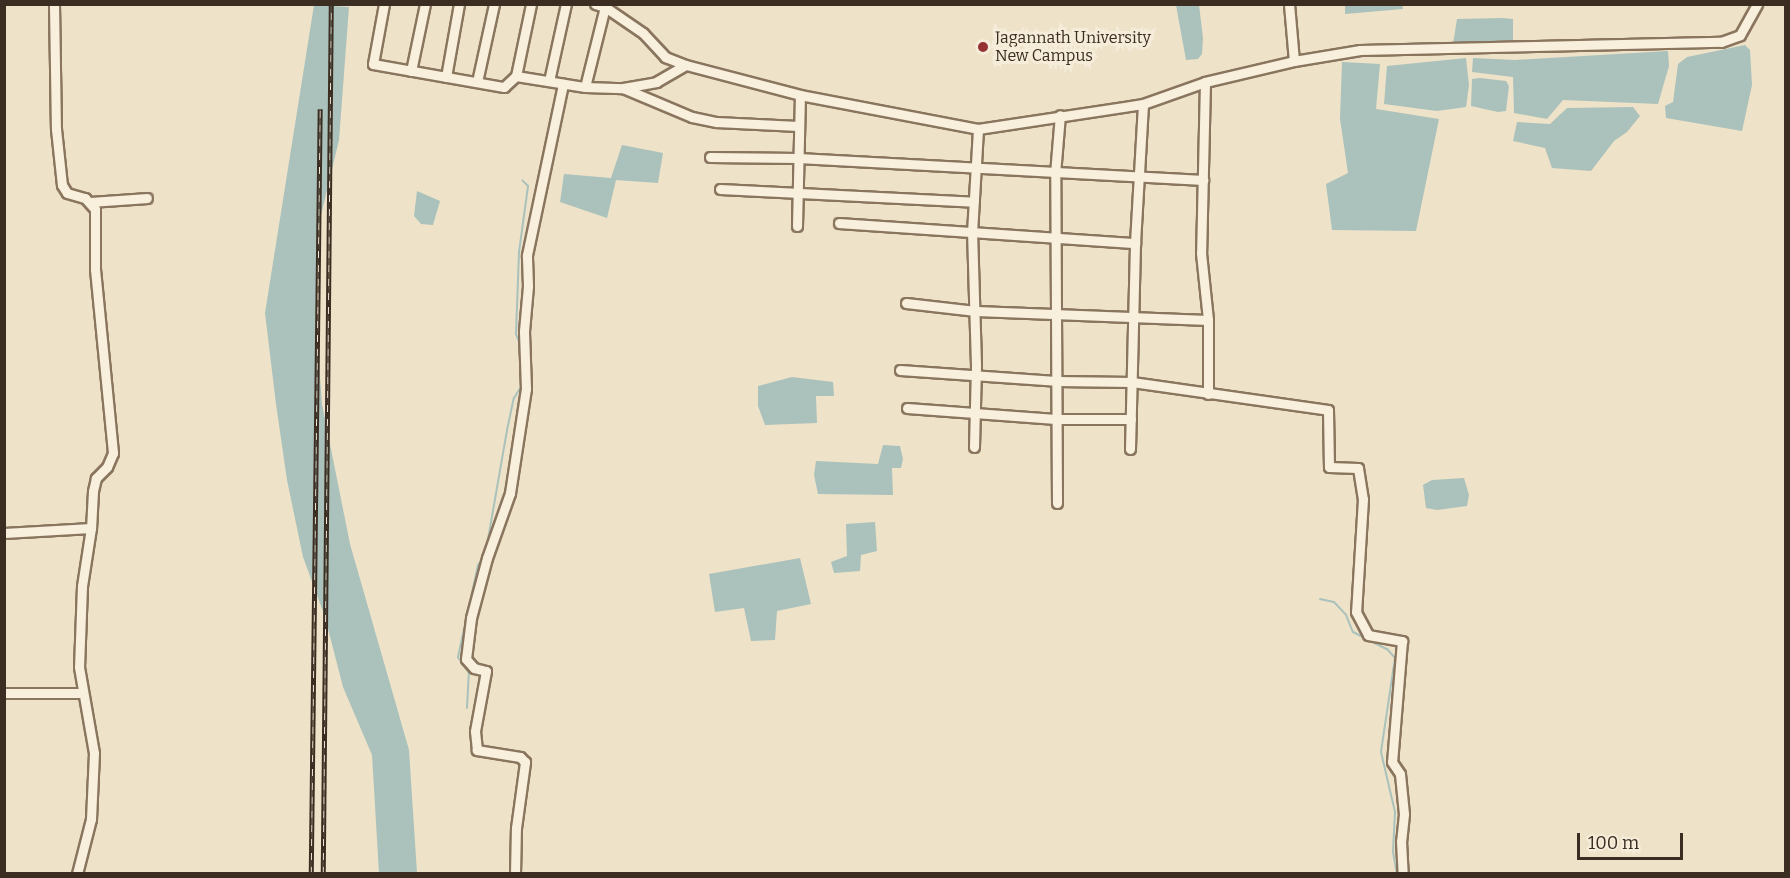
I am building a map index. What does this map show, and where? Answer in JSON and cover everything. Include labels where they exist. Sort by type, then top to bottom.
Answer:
[{"type":"street","points":[[54,4],[56,129],[62,185],[67,193],[91,202],[147,198]]},
{"type":"street","points":[[384,4],[372,64],[504,87],[516,76],[531,4]]},
{"type":"street","points":[[411,71],[425,4]]},
{"type":"street","points":[[446,77],[459,4]]},
{"type":"street","points":[[477,82],[494,4]]},
{"type":"street","points":[[549,81],[566,4]]},
{"type":"street","points":[[595,4],[605,7],[643,33],[665,57],[686,65],[800,95],[978,129],[1143,104],[1205,82],[1294,61],[1360,50],[1720,42],[1740,35],[1757,4]]},
{"type":"street","points":[[1289,4],[1294,61]]},
{"type":"street","points":[[585,87],[605,7]]},
{"type":"street","points":[[516,76],[585,87],[623,88],[656,82],[686,65]]},
{"type":"street","points":[[1205,82],[1201,254],[1208,320],[1208,394]]},
{"type":"street","points":[[515,873],[516,828],[525,762],[520,757],[477,750],[475,731],[486,671],[474,668],[466,659],[471,618],[487,558],[510,493],[526,389],[524,331],[528,286],[527,255],[563,84]]},
{"type":"street","points":[[623,88],[692,117],[716,122],[798,126]]},
{"type":"street","points":[[797,226],[800,95]]},
{"type":"street","points":[[1131,449],[1135,243],[1141,178],[1143,104]]},
{"type":"street","points":[[1057,503],[1055,174],[1060,115]]},
{"type":"street","points":[[974,447],[976,311],[972,233],[978,129]]},
{"type":"street","points":[[710,157],[798,158],[976,166],[1055,174],[1203,180]]},
{"type":"street","points":[[720,189],[974,202]]},
{"type":"street","points":[[77,873],[91,819],[94,753],[81,693],[79,654],[82,586],[96,478],[107,467],[113,453],[95,269],[95,208],[91,202]]},
{"type":"street","points":[[839,223],[1135,243]]},
{"type":"street","points":[[906,303],[976,311],[1055,312],[1208,320]]},
{"type":"street","points":[[900,370],[1056,381],[1132,382],[1328,410],[1329,467],[1358,468],[1363,498],[1356,612],[1368,635],[1402,641],[1392,762],[1400,774],[1403,804],[1403,873]]},
{"type":"street","points":[[906,408],[1056,419],[1131,419]]},
{"type":"street","points":[[4,533],[91,528]]},
{"type":"street","points":[[4,693],[81,693]]},
{"type":"water","points":[[314,5],[349,7],[339,140],[318,228],[316,323],[322,404],[350,544],[409,750],[417,873],[379,873],[372,755],[343,687],[325,617],[303,557],[287,480],[265,313]]},
{"type":"water","points":[[1176,5],[1199,5],[1203,38],[1202,54],[1198,59],[1186,60]]},
{"type":"water","points":[[1345,5],[1402,5],[1403,9],[1345,14]]},
{"type":"water","points":[[1457,19],[1513,19],[1513,41],[1453,44]]},
{"type":"water","points":[[1745,45],[1750,50],[1752,85],[1742,131],[1666,118],[1665,106],[1673,102],[1678,64],[1687,57]]},
{"type":"water","points":[[1668,51],[1669,66],[1658,104],[1563,100],[1547,119],[1514,113],[1513,77],[1472,72],[1473,58],[1515,60]]},
{"type":"water","points":[[1466,58],[1469,85],[1466,107],[1437,111],[1384,104],[1387,66]]},
{"type":"water","points":[[1342,62],[1380,64],[1376,109],[1439,119],[1416,231],[1332,230],[1326,184],[1348,173],[1340,119]]},
{"type":"water","points":[[1472,79],[1506,81],[1509,86],[1506,111],[1498,112],[1471,106]]},
{"type":"water","points":[[1633,107],[1640,116],[1627,132],[1614,141],[1591,171],[1552,168],[1545,148],[1513,141],[1517,122],[1550,124],[1567,108]]},
{"type":"water","points":[[622,145],[663,153],[658,183],[616,180],[607,218],[560,202],[564,174],[611,178]]},
{"type":"water","points":[[417,191],[440,201],[433,225],[421,224],[414,216]]},
{"type":"water","points":[[792,377],[833,382],[834,396],[816,396],[817,423],[765,425],[758,406],[758,386]]},
{"type":"water","points":[[883,445],[900,446],[903,459],[901,468],[892,468],[893,495],[818,494],[814,475],[816,461],[878,464]]},
{"type":"water","points":[[1464,478],[1469,495],[1467,506],[1437,510],[1426,508],[1423,485],[1432,480]]},
{"type":"water","points":[[875,522],[877,551],[861,555],[860,571],[834,573],[831,562],[847,556],[846,524]]},
{"type":"water","points":[[800,558],[811,604],[777,611],[775,640],[751,641],[744,608],[715,612],[709,574]]},
{"type":"waterway","points":[[520,344],[516,334],[519,252],[528,186],[522,180]]},
{"type":"waterway","points":[[487,545],[507,430],[514,398],[522,385]]},
{"type":"waterway","points":[[467,708],[469,673],[458,657],[478,565],[483,559]]},
{"type":"waterway","points":[[1320,599],[1334,602],[1346,615],[1353,632],[1387,649],[1395,658],[1381,752],[1395,812],[1393,852],[1397,874]]},
{"type":"railway","points":[[323,874],[331,4]]},
{"type":"railway","points":[[311,874],[320,109]]},
{"type":"place","name":"Jagannath University New Campus","points":[[983,47]]}]
